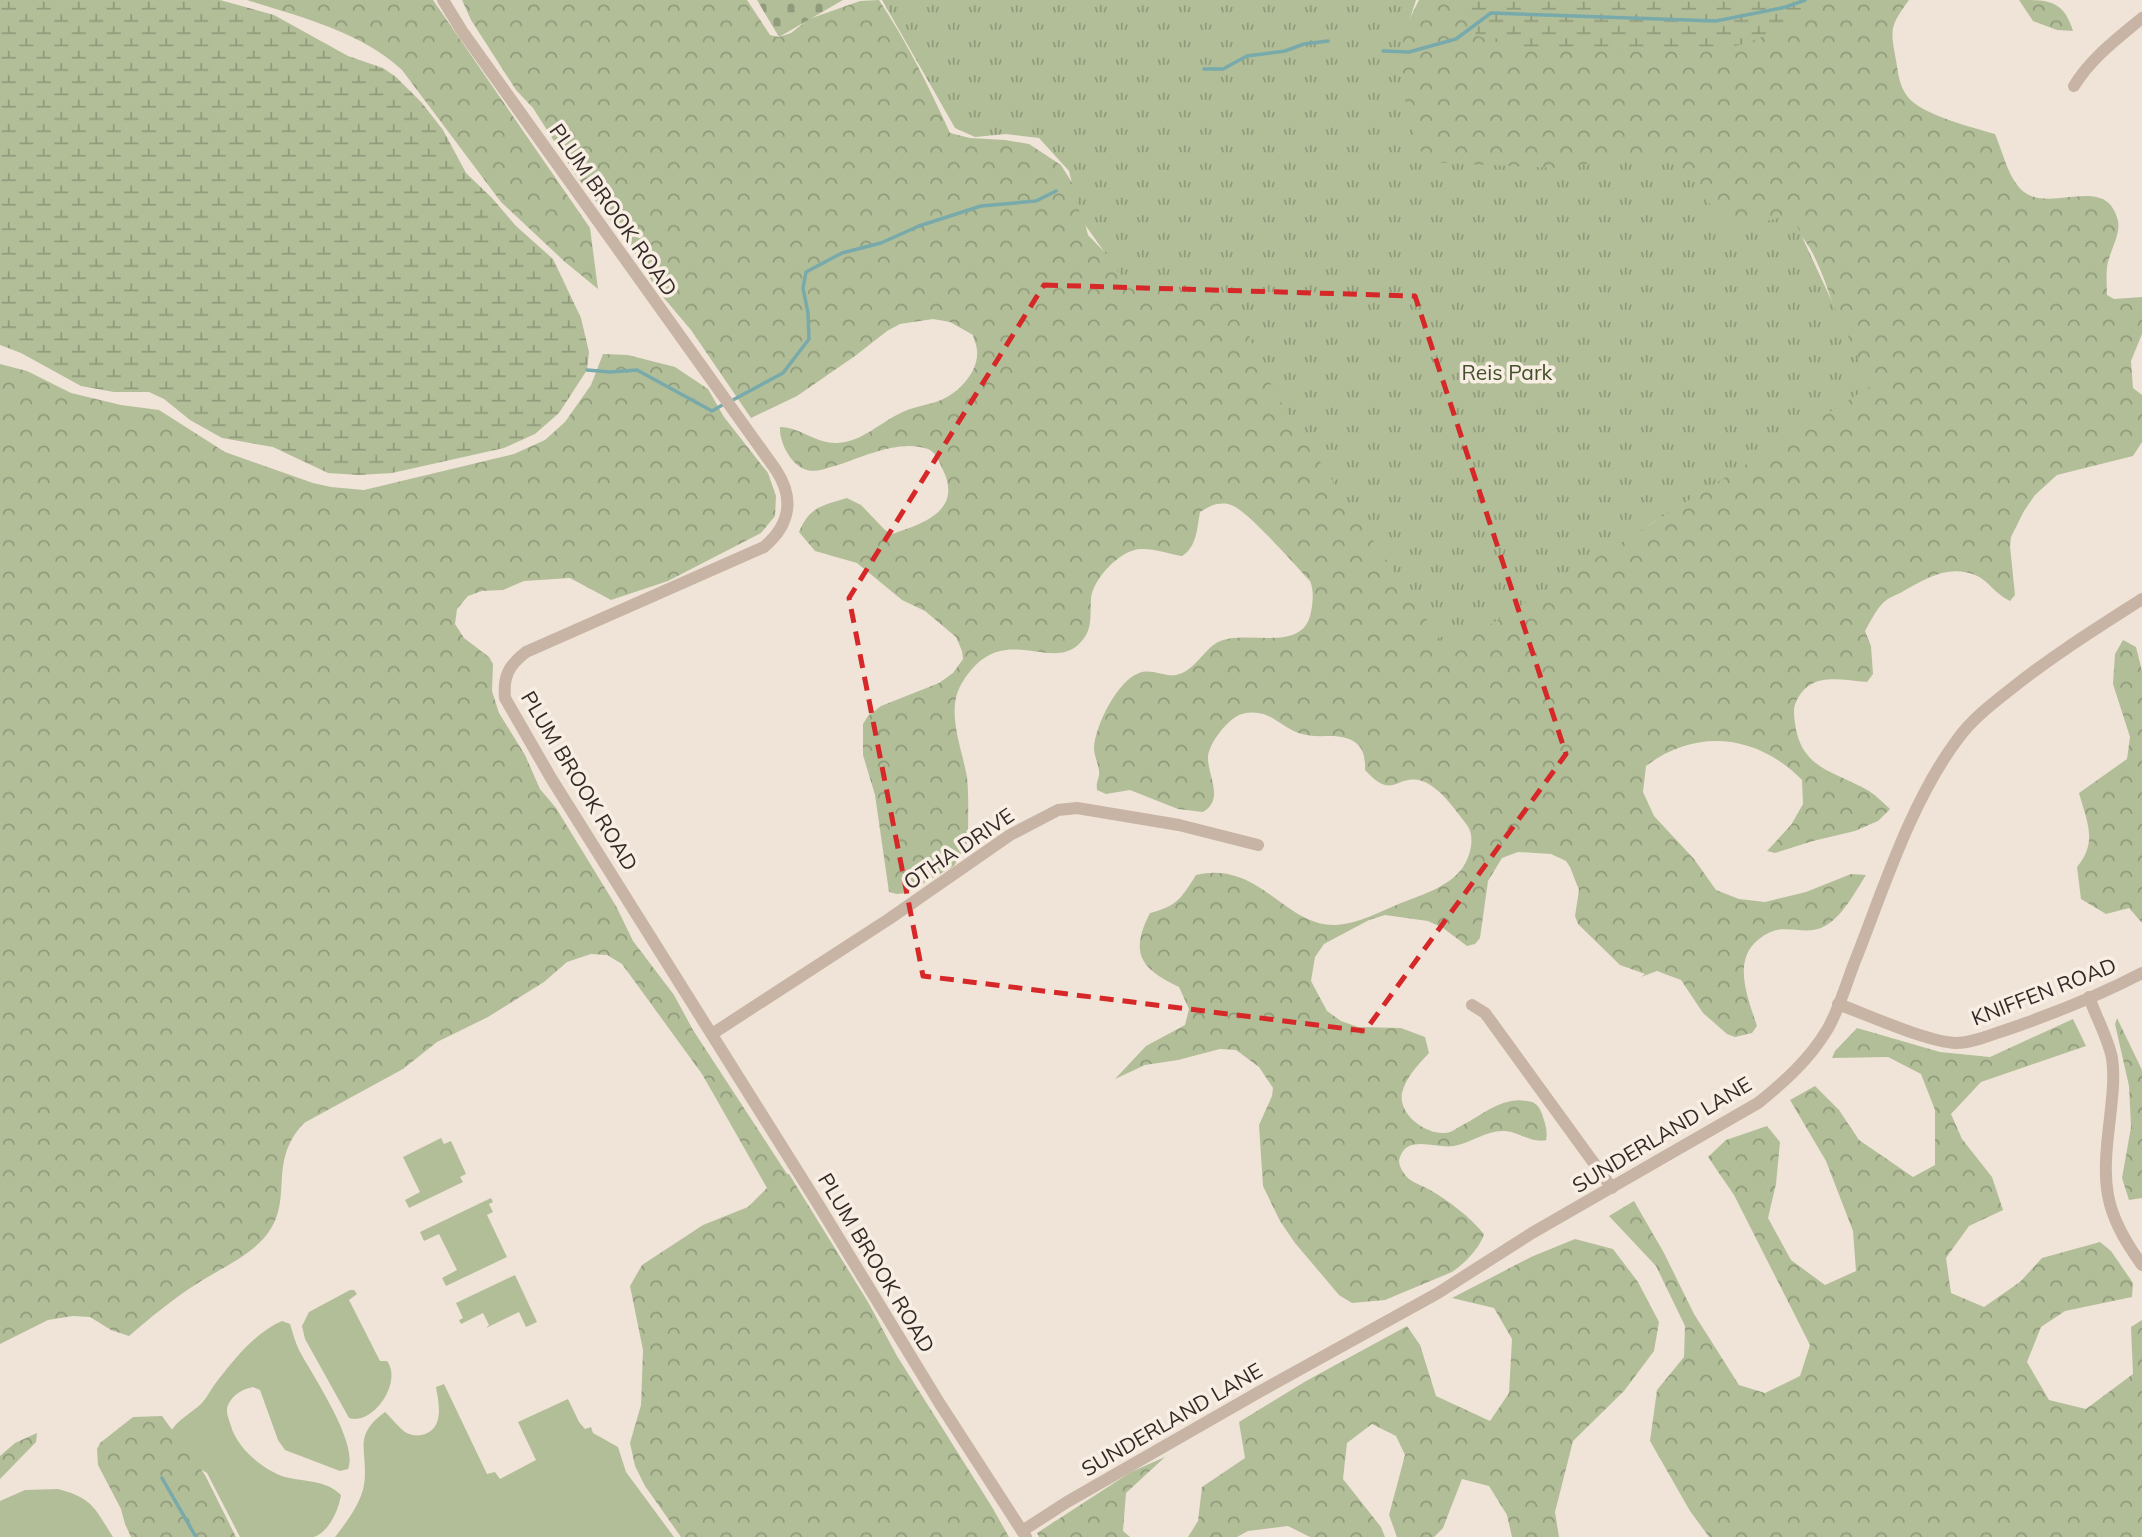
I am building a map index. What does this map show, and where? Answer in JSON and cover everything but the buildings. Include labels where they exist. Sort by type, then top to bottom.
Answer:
[{"type":"street","name":"PLUM BROOK ROAD","points":[[443,0],[462,31],[776,470],[784,482],[788,497],[789,511],[784,524],[776,537],[764,547],[526,652],[506,672],[505,698],[537,755],[940,1404],[1024,1534]]},
{"type":"street","points":[[2074,86],[2083,71],[2095,59],[2142,18]]},
{"type":"street","name":"SUNDERLAND LANE","points":[[1024,1534],[1067,1502],[1270,1385],[1438,1293],[1532,1233],[1758,1103],[1803,1063],[1828,1030],[1885,882],[1922,800],[1958,739],[1985,710],[2019,683],[2142,599]]},
{"type":"street","name":"OTHA DRIVE","points":[[712,1034],[889,919],[1010,835],[1058,810],[1077,808],[1180,825],[1258,845]]},
{"type":"street","name":"KNIFFEN ROAD","points":[[1838,1004],[1924,1035],[1956,1043],[1979,1039],[2032,1021],[2142,973]]},
{"type":"street","points":[[2089,998],[2112,1058],[2113,1088],[2105,1158],[2106,1192],[2121,1236],[2142,1265]]},
{"type":"street","points":[[1472,1005],[1485,1013],[1612,1188]]},
{"type":"highlighted area","points":[[1044,285],[1415,296],[1566,754],[1365,1031],[923,976],[849,598]]},
{"type":"green space","points":[[0,0],[220,0],[274,15],[348,56],[383,68],[396,77],[422,103],[443,130],[466,173],[516,226],[553,259],[581,318],[589,352],[587,370],[559,413],[535,434],[504,448],[392,473],[328,473],[273,447],[222,438],[149,392],[114,392],[81,386],[21,353],[0,345]]},
{"type":"green space","points":[[247,0],[433,0],[590,228],[598,289],[501,202],[402,70],[385,56],[329,27]]},
{"type":"green space","points":[[462,0],[747,0],[770,35],[779,37],[791,33],[809,19],[860,1],[879,0],[917,65],[950,133],[970,138],[1029,144],[1061,165],[1076,189],[1088,235],[1116,264],[1215,287],[1575,562],[1651,524],[1718,478],[1842,331],[1817,262],[1803,238],[1795,231],[1383,239],[1398,42],[1419,0],[1909,0],[1895,22],[1892,34],[1899,78],[1907,96],[1935,115],[1995,134],[2010,173],[2024,192],[2049,199],[2091,196],[2103,199],[2112,207],[2118,226],[2108,263],[2107,295],[2114,299],[2142,297],[2142,334],[2131,361],[2133,388],[2142,395],[2142,442],[2133,456],[2057,475],[2035,495],[2011,537],[2015,595],[2010,601],[1975,575],[1956,571],[1937,574],[1887,600],[1873,616],[1865,631],[1871,646],[1873,674],[1867,682],[1826,680],[1809,686],[1802,692],[1795,704],[1794,714],[1804,751],[1822,767],[1869,791],[1890,809],[1878,821],[1855,831],[1775,853],[1767,851],[1791,825],[1803,804],[1802,780],[1785,765],[1766,753],[1747,746],[1706,741],[1686,745],[1646,766],[1643,792],[1654,816],[1694,859],[1716,890],[1739,899],[1765,902],[1806,892],[1851,874],[1866,875],[1843,910],[1825,926],[1813,930],[1775,931],[1762,937],[1750,949],[1746,958],[1744,980],[1757,1026],[1752,1033],[1735,1037],[1727,1034],[1703,1013],[1681,980],[1657,971],[1641,977],[1645,974],[1620,965],[1578,924],[1575,916],[1579,890],[1566,861],[1551,854],[1518,852],[1502,858],[1488,881],[1480,938],[1475,944],[1467,946],[1443,928],[1428,921],[1385,915],[1369,920],[1324,944],[1315,957],[1311,981],[1327,1011],[1341,1021],[1358,1027],[1401,1028],[1425,1037],[1429,1053],[1409,1076],[1402,1093],[1404,1108],[1414,1121],[1429,1130],[1444,1133],[1500,1104],[1518,1100],[1537,1105],[1546,1130],[1546,1140],[1541,1141],[1498,1131],[1454,1146],[1416,1144],[1404,1150],[1399,1162],[1406,1176],[1451,1204],[1484,1234],[1471,1255],[1452,1272],[1385,1300],[1352,1303],[1339,1295],[1295,1243],[1280,1221],[1263,1186],[1259,1125],[1273,1088],[1259,1067],[1236,1050],[1220,1049],[1145,1065],[1115,1079],[1146,1046],[1185,1025],[1189,1009],[1179,987],[1155,974],[1142,959],[1140,939],[1150,913],[1178,900],[1196,875],[1218,873],[1238,877],[1255,885],[1302,916],[1318,923],[1336,925],[1361,920],[1434,890],[1449,881],[1461,870],[1469,854],[1470,830],[1447,800],[1429,784],[1406,780],[1389,785],[1375,779],[1365,770],[1362,750],[1349,739],[1302,734],[1260,713],[1237,716],[1215,739],[1208,759],[1214,795],[1213,801],[1203,812],[1178,809],[1130,790],[1106,794],[1097,790],[1099,772],[1094,748],[1098,728],[1115,694],[1139,673],[1183,673],[1218,642],[1230,638],[1286,637],[1297,633],[1306,625],[1311,612],[1313,596],[1310,581],[1248,516],[1227,504],[1215,505],[1200,512],[1191,548],[1182,556],[1140,549],[1116,560],[1096,583],[1091,599],[1089,629],[1079,644],[1067,651],[1054,653],[1008,650],[993,654],[977,664],[962,683],[957,694],[955,717],[967,777],[966,845],[954,866],[906,893],[889,892],[875,795],[863,755],[863,724],[868,716],[881,706],[939,683],[953,673],[963,659],[962,651],[956,637],[925,611],[902,600],[857,563],[815,551],[799,532],[812,512],[847,498],[861,505],[892,534],[915,526],[936,514],[944,506],[948,496],[948,484],[936,455],[917,446],[894,447],[815,471],[801,468],[787,453],[780,427],[829,443],[846,442],[864,435],[905,411],[948,397],[961,387],[975,366],[977,349],[973,335],[950,322],[933,319],[900,324],[797,396],[751,418],[691,330],[658,291],[630,245],[577,177],[533,108],[516,90],[471,20]]},
{"type":"green space","points":[[757,0],[843,0],[779,37]]},
{"type":"green space","name":"Reis Park","points":[[882,0],[1416,0],[1401,46],[1406,109],[1425,162],[1556,168],[1635,157],[1671,163],[1698,185],[1722,223],[1735,228],[1792,215],[1871,386],[1448,651],[1289,416],[1259,363],[1239,307],[1167,294],[1122,277],[1081,219],[1069,171],[1039,138],[1006,134],[975,137],[955,128]]},
{"type":"green space","points":[[1470,0],[1827,0],[1792,25],[1747,43],[1715,51],[1666,48],[1616,51],[1597,47],[1534,50],[1492,41],[1476,35],[1468,11]]},
{"type":"green space","points":[[2019,0],[2039,0],[2054,4],[2065,13],[2073,31],[2057,30],[2033,21]]},
{"type":"green space","points":[[603,354],[628,355],[675,367],[708,389],[724,417],[768,473],[776,496],[775,516],[761,533],[668,581],[611,600],[570,578],[524,581],[503,590],[482,591],[468,596],[457,609],[455,624],[464,638],[489,657],[493,664],[492,691],[499,713],[525,755],[540,789],[556,808],[616,906],[633,941],[674,995],[693,1030],[789,1174],[1009,1537],[681,1537],[645,1486],[635,1466],[630,1443],[641,1405],[643,1350],[630,1286],[642,1265],[703,1225],[748,1207],[767,1188],[702,1074],[622,964],[607,955],[591,954],[567,962],[544,982],[488,1017],[437,1042],[403,1069],[304,1123],[286,1152],[279,1207],[268,1233],[244,1255],[180,1295],[129,1336],[111,1330],[90,1317],[73,1316],[48,1320],[0,1344],[0,364],[27,371],[71,393],[121,405],[159,410],[225,452],[313,483],[364,490],[514,454],[545,440],[565,422],[591,385]]},
{"type":"green space","points":[[2123,640],[2136,647],[2142,671],[2142,923],[2129,908],[2106,914],[2081,899],[2077,867],[2089,840],[2079,793],[2127,759],[2130,737],[2113,684],[2115,654]]},
{"type":"green space","points":[[2117,1018],[2142,1070],[2142,1198],[2129,1200],[2122,1178],[2131,1127],[2129,1086],[2115,1024]]},
{"type":"green space","points":[[2073,1019],[2086,1046],[1981,1082],[1951,1114],[1962,1139],[1992,1177],[2003,1210],[1969,1226],[1946,1258],[1951,1293],[1984,1307],[2020,1282],[2042,1258],[2100,1242],[2111,1251],[2133,1283],[2132,1297],[2065,1311],[2041,1327],[2027,1362],[2049,1400],[2086,1409],[2133,1374],[2131,1327],[2142,1320],[2142,1537],[1709,1537],[1690,1511],[1650,1441],[1657,1390],[1684,1357],[1685,1326],[1656,1266],[1609,1216],[1634,1201],[1664,1253],[1694,1314],[1739,1385],[1765,1393],[1800,1376],[1810,1345],[1734,1195],[1708,1157],[1726,1140],[1767,1126],[1780,1142],[1776,1184],[1768,1218],[1791,1260],[1825,1285],[1856,1271],[1853,1231],[1826,1161],[1790,1100],[1815,1086],[1839,1110],[1859,1140],[1913,1177],[1935,1165],[1935,1110],[1921,1074],[1888,1057],[1832,1058],[1835,1051],[1857,1028],[1940,1052],[1990,1057]]},
{"type":"green space","points":[[441,1138],[444,1144],[451,1141],[466,1174],[460,1177],[463,1182],[409,1208],[405,1200],[420,1192],[403,1157]]},
{"type":"green space","points":[[491,1198],[493,1202],[489,1204],[493,1212],[487,1215],[507,1257],[446,1286],[442,1278],[457,1270],[439,1234],[424,1241],[420,1232]]},
{"type":"green space","points":[[1575,1239],[1613,1249],[1638,1282],[1659,1322],[1654,1351],[1624,1391],[1573,1441],[1555,1512],[1559,1537],[1512,1537],[1507,1515],[1489,1486],[1462,1479],[1443,1528],[1434,1537],[1397,1537],[1389,1515],[1405,1455],[1396,1436],[1372,1424],[1347,1443],[1343,1479],[1381,1527],[1385,1537],[1310,1537],[1288,1526],[1248,1531],[1237,1537],[1188,1537],[1198,1521],[1202,1487],[1245,1458],[1239,1422],[1306,1381],[1407,1326],[1420,1345],[1436,1396],[1490,1421],[1509,1393],[1512,1339],[1494,1308],[1452,1298],[1531,1257]]},
{"type":"green space","points":[[515,1275],[537,1322],[526,1327],[519,1312],[486,1328],[489,1325],[483,1313],[461,1324],[459,1320],[463,1318],[456,1303]]},
{"type":"green space","points":[[350,1290],[357,1294],[349,1300],[380,1361],[387,1361],[391,1370],[391,1380],[383,1400],[376,1409],[358,1419],[349,1418],[305,1339],[302,1326],[309,1312]]},
{"type":"green space","points":[[282,1321],[290,1324],[299,1350],[341,1427],[350,1457],[348,1469],[340,1471],[285,1450],[278,1440],[260,1390],[253,1387],[239,1393],[228,1405],[228,1416],[234,1434],[252,1457],[277,1474],[322,1484],[341,1495],[332,1519],[324,1530],[314,1537],[240,1537],[207,1473],[191,1464],[170,1433],[180,1420],[202,1403],[247,1346]]},
{"type":"green space","points":[[444,1384],[487,1474],[495,1472],[500,1479],[536,1460],[518,1422],[568,1399],[585,1429],[591,1427],[593,1433],[618,1447],[626,1472],[674,1537],[335,1537],[360,1499],[364,1485],[364,1445],[368,1429],[385,1412],[411,1435],[429,1432],[434,1428],[439,1416],[436,1387]]},
{"type":"green space","points":[[162,1416],[205,1475],[236,1537],[131,1537],[121,1509],[98,1465],[97,1449],[100,1443],[133,1417]]},
{"type":"green space","points":[[37,1433],[36,1442],[0,1479],[0,1456],[15,1443]]},
{"type":"green space","points":[[1165,1457],[1126,1493],[1123,1531],[1130,1537],[1039,1537],[1037,1533],[1131,1472]]},
{"type":"green space","points":[[58,1489],[79,1496],[92,1506],[113,1537],[0,1537],[0,1501],[25,1490]]},
{"type":"waterway","points":[[1383,51],[1409,52],[1456,39],[1491,13],[1716,21],[1786,7],[1805,0]]},
{"type":"waterway","points":[[1204,69],[1223,69],[1247,56],[1328,41]]},
{"type":"waterway","points":[[731,401],[783,373],[809,339],[803,288],[806,272],[842,253],[881,243],[919,226],[981,206],[1036,201],[1056,191]]},
{"type":"waterway","points":[[587,370],[637,370],[712,411],[724,404]]},
{"type":"waterway","points":[[162,1478],[196,1537]]}]
